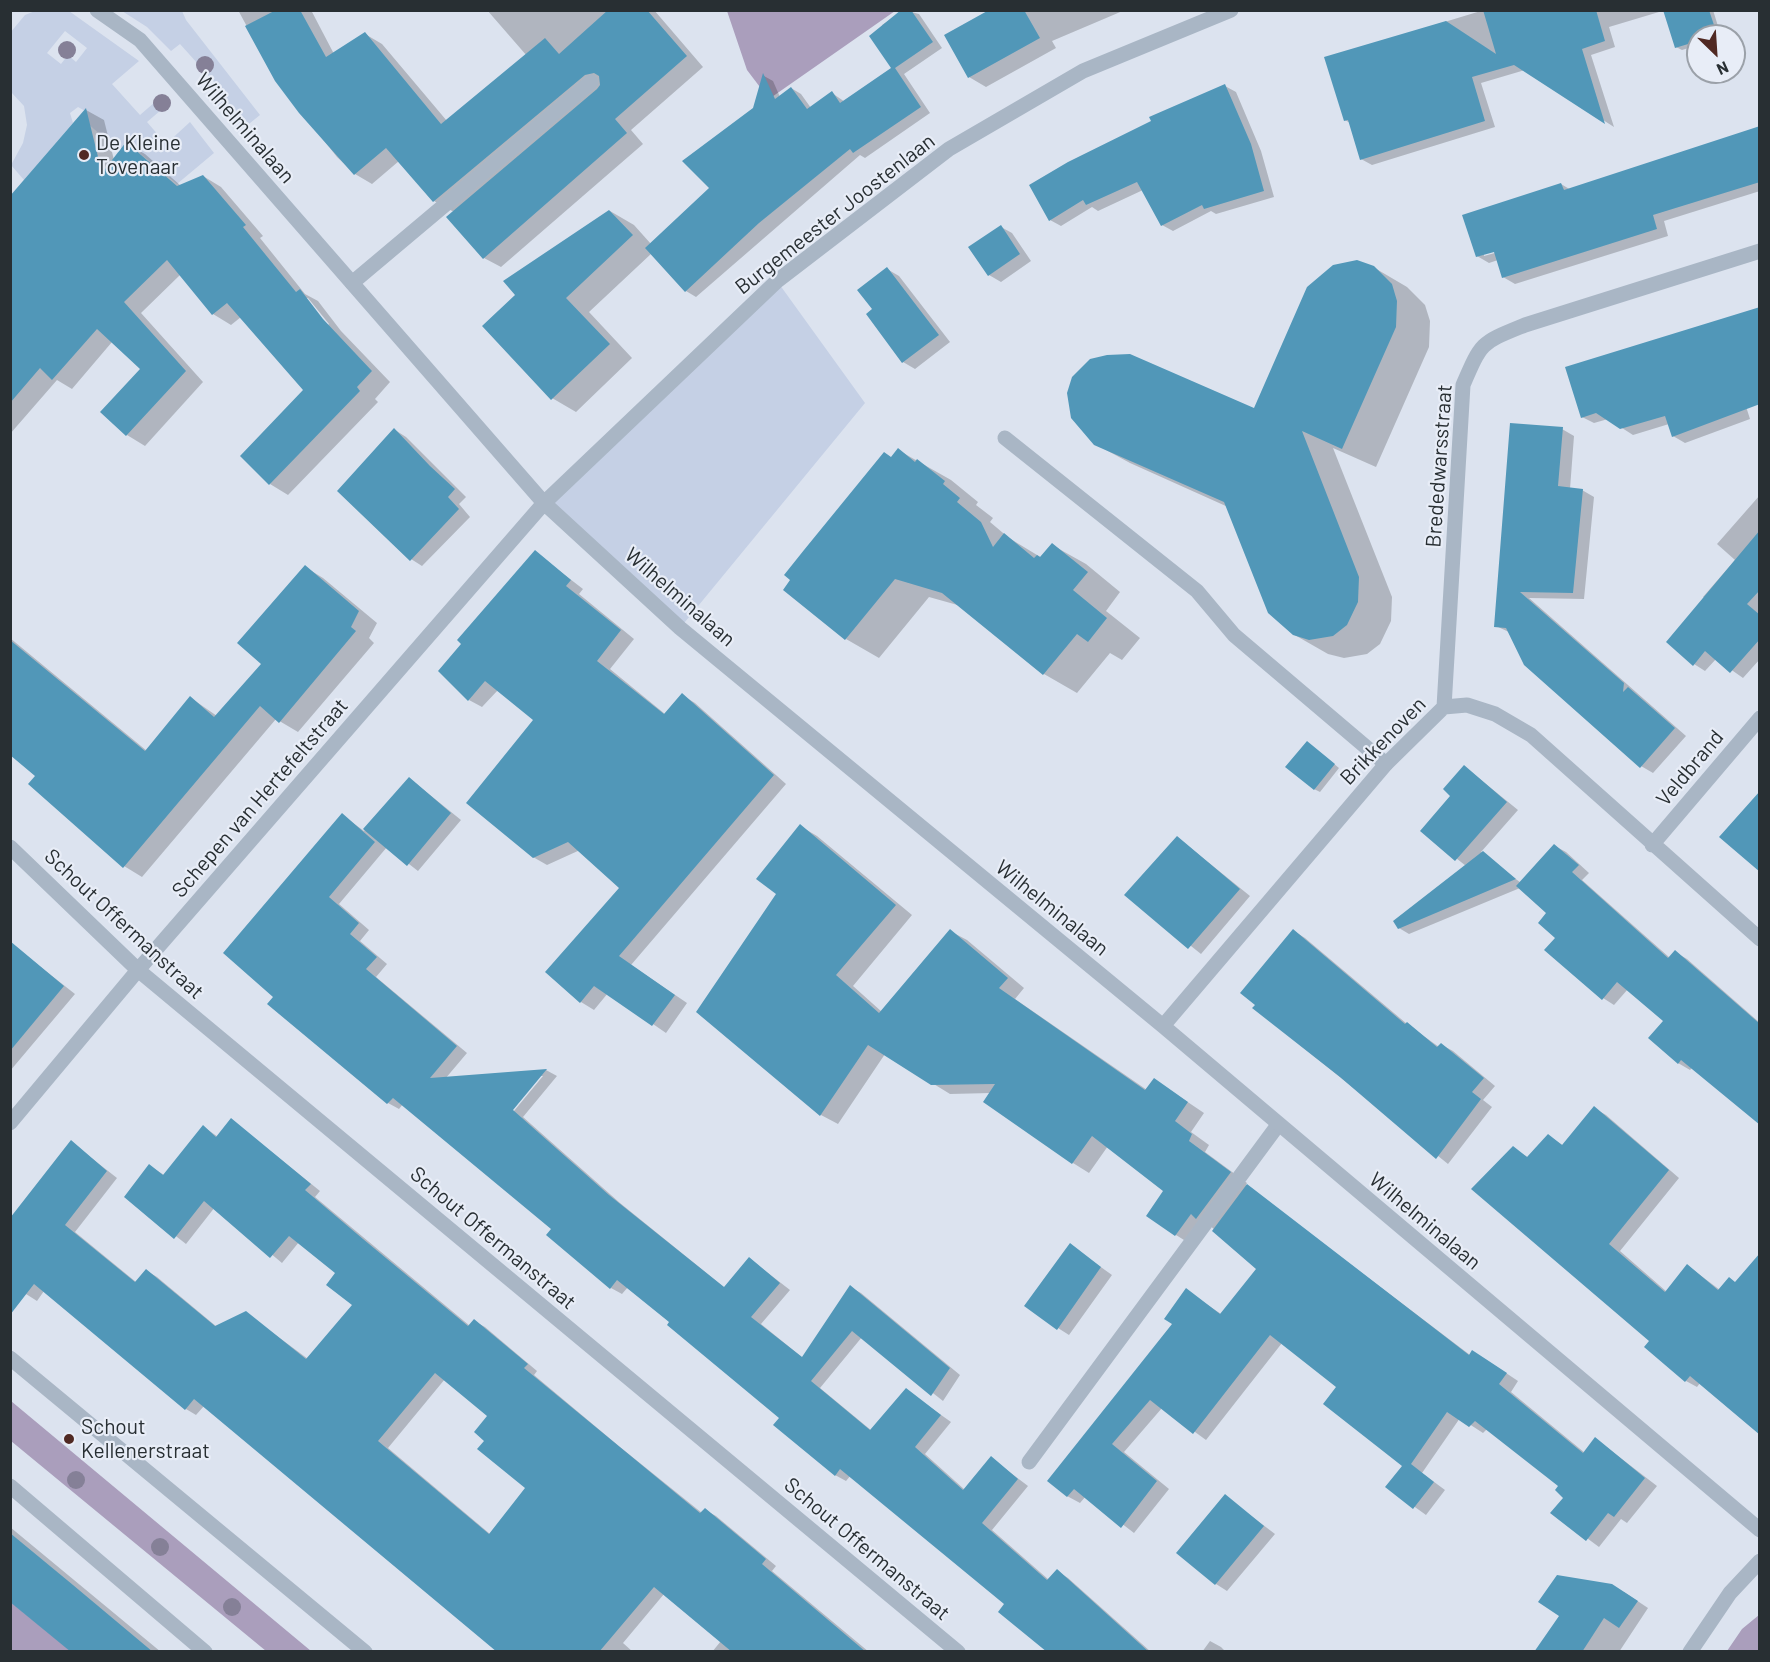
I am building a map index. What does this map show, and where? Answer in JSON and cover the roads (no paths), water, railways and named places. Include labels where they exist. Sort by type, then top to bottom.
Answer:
[{"type":"street","name":"Wilhelminalaan","points":[[97,10],[140,40],[544,503],[680,628],[1164,1026],[1278,1125],[1760,1530]]},
{"type":"street","name":"Burgemeester Joostenlaan","points":[[544,503],[777,281],[949,149],[1083,71],[1231,10]]},
{"type":"street","points":[[352,284],[591,82]]},
{"type":"street","name":"Brededwarsstraat","points":[[1444,707],[1463,385],[1479,347],[1525,325],[1760,251]]},
{"type":"street","points":[[1005,438],[1197,591],[1234,635],[1386,764]]},
{"type":"street","name":"Schepen van Hertefeltstraat","points":[[10,1123],[138,970],[544,503]]},
{"type":"street","name":"Brikkenoven","points":[[1164,1026],[1386,764],[1444,707],[1467,705],[1495,714],[1531,735],[1760,939]]},
{"type":"street","name":"Veldbrand","points":[[1652,845],[1760,718]]},
{"type":"street","name":"Schout Offermanstraat","points":[[10,847],[138,970],[958,1652]]},
{"type":"street","points":[[1029,1462],[1278,1125]]},
{"type":"street","points":[[10,1358],[365,1652]]},
{"type":"street","points":[[10,1486],[205,1652]]},
{"type":"street","points":[[1690,1652],[1730,1593],[1760,1561]]},
{"type":"place","name":"De Kleine Tovenaar","points":[[84,155]]},
{"type":"place","name":"Schout Kellenerstraat","points":[[69,1439]]}]
